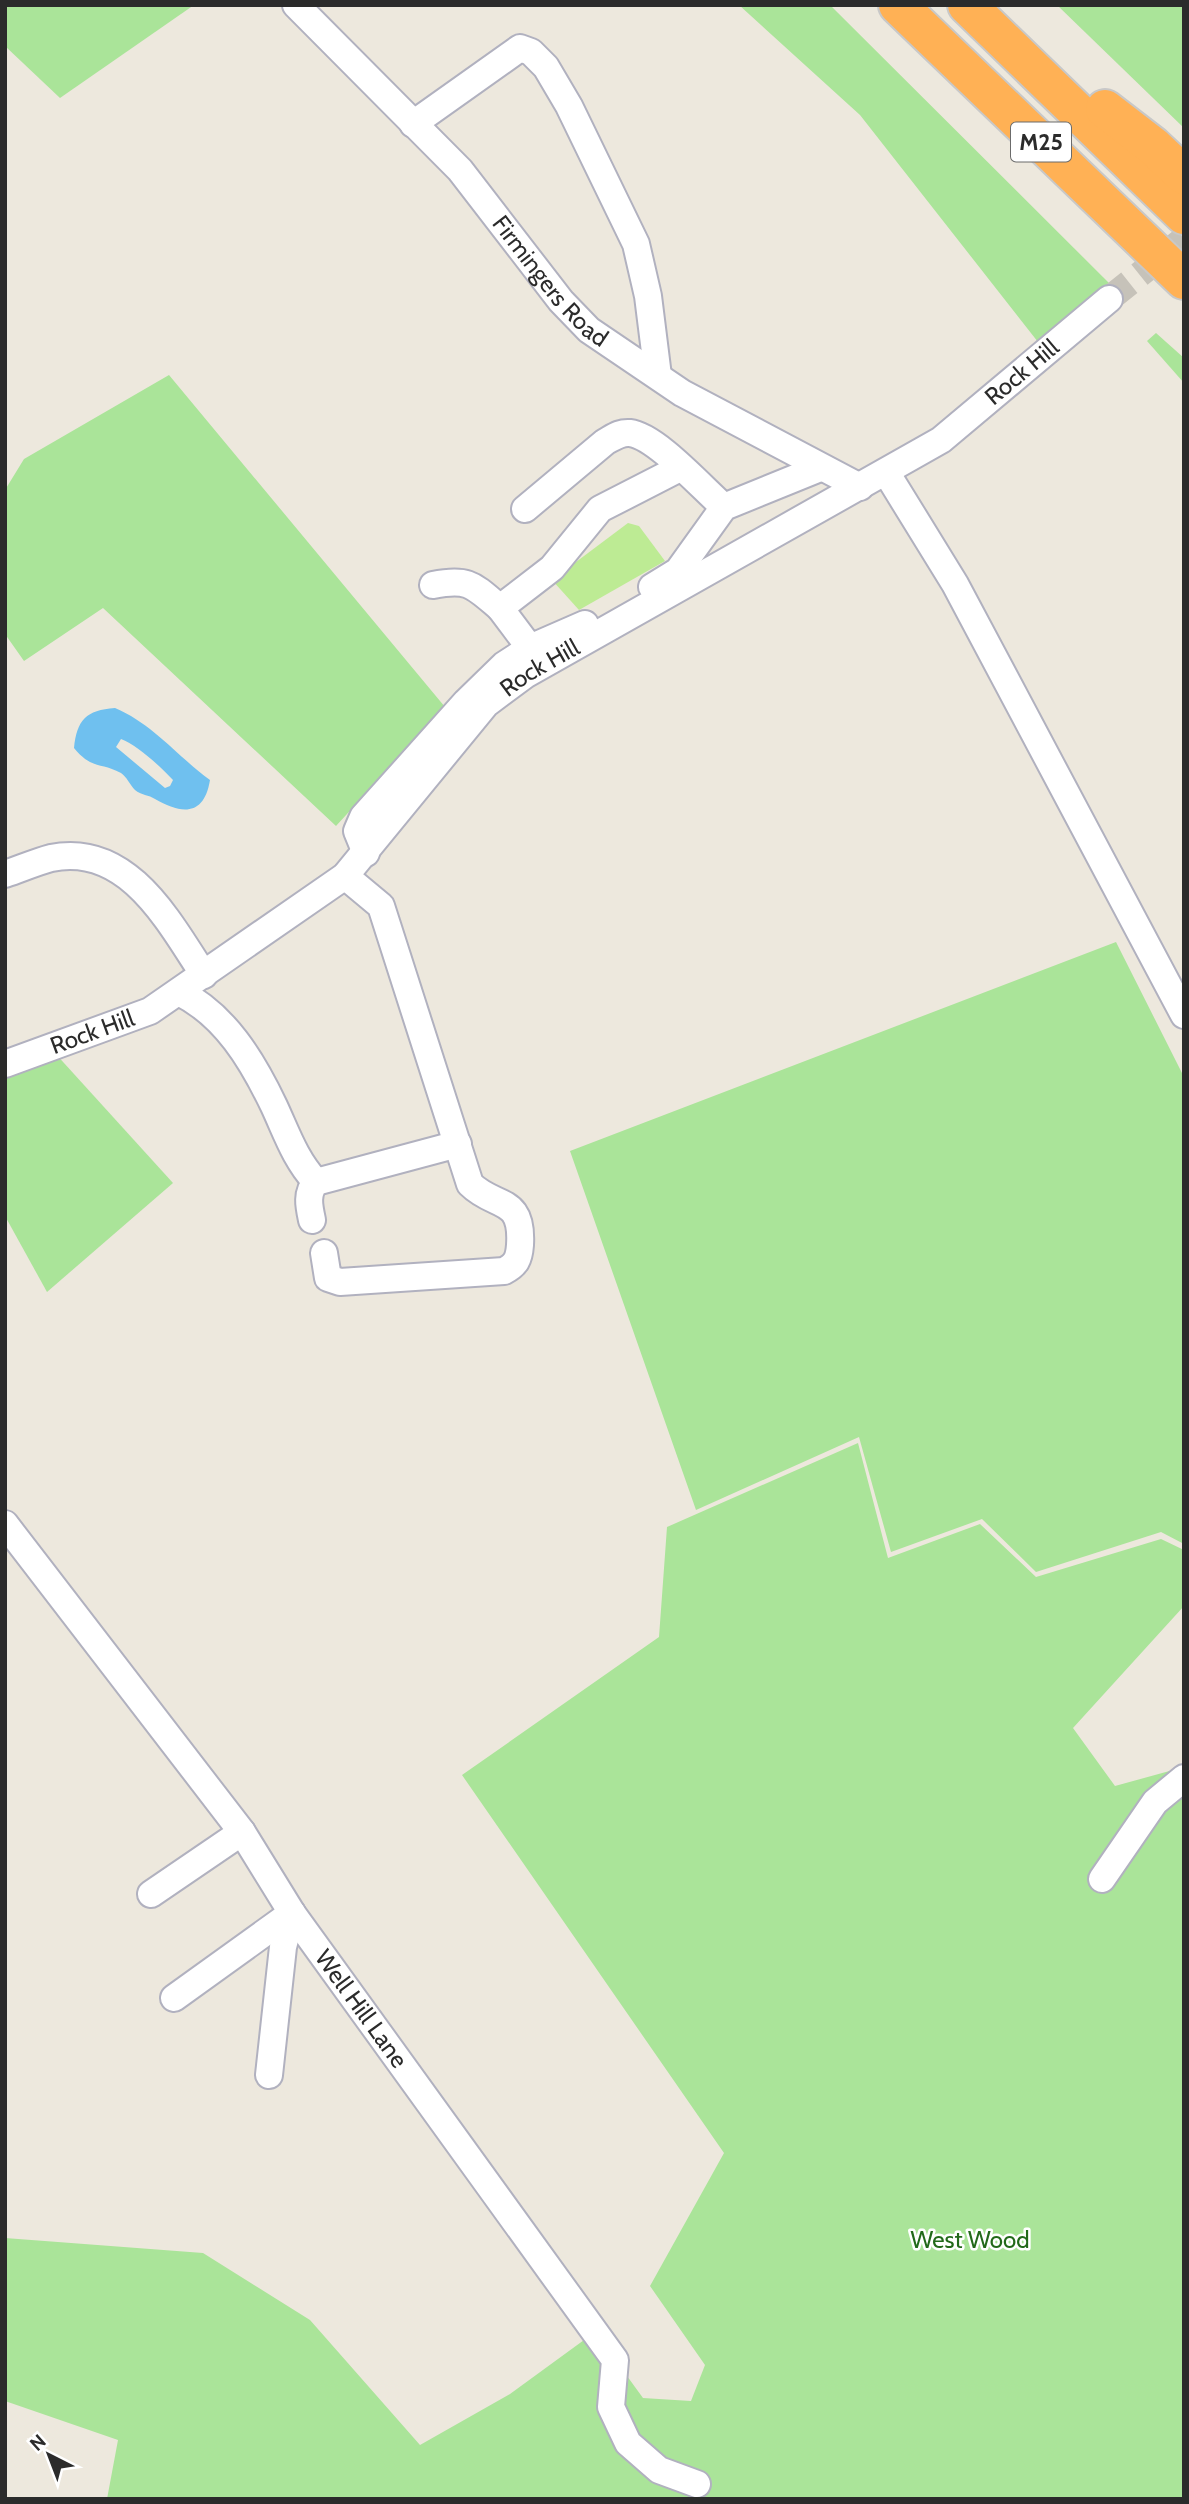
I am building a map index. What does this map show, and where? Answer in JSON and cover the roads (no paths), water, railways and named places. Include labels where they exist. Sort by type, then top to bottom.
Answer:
[{"type":"highway","name":"M25","points":[[898,5],[1184,280]]},
{"type":"highway","name":"M25","points":[[967,5],[1184,215]]},
{"type":"highway","name":"M25","points":[[1028,64],[1123,121],[1184,176]]},
{"type":"street","name":"Firmingers Road","points":[[296,5],[460,170],[561,301],[589,330],[692,399],[860,487]]},
{"type":"street","points":[[413,124],[520,48],[531,52],[546,67],[569,106],[636,244],[646,285],[658,376]]},
{"type":"street","name":"Rock Hill","points":[[5,1064],[150,1011],[204,975],[345,876],[486,704],[506,689],[525,675],[941,440],[1109,299]]},
{"type":"street","points":[[525,509],[619,434],[628,433],[646,439],[724,507]]},
{"type":"street","points":[[500,608],[552,568],[600,509],[680,468]]},
{"type":"street","points":[[366,853],[357,831],[363,817],[487,681],[530,648],[570,633],[678,571],[724,507],[820,468]]},
{"type":"street","points":[[886,472],[955,584],[1184,1015]]},
{"type":"street","points":[[433,585],[458,580],[471,583],[500,608],[530,648]]},
{"type":"street","points":[[5,874],[52,858],[75,857],[114,868],[146,891],[204,975]]},
{"type":"street","points":[[324,1253],[328,1278],[340,1282],[504,1270],[514,1266],[519,1256],[520,1235],[514,1211],[502,1200],[482,1195],[470,1184],[381,906],[345,876]]},
{"type":"street","points":[[179,992],[202,1004],[220,1020],[266,1091],[295,1156],[316,1182]]},
{"type":"street","points":[[312,1220],[308,1202],[310,1187],[316,1182],[458,1144]]},
{"type":"street","name":"Well Hill Lane","points":[[5,1524],[242,1832],[292,1913],[615,2360],[611,2407],[628,2443],[659,2470],[697,2484]]},
{"type":"street","points":[[1102,1879],[1155,1802],[1184,1778]]},
{"type":"street","points":[[151,1894],[242,1832]]},
{"type":"street","points":[[174,1998],[292,1913]]},
{"type":"street","points":[[269,2075],[283,1947],[292,1913]]},
{"type":"water","points":[[115,708],[153,731],[210,780],[203,801],[190,809],[174,808],[137,792],[121,773],[92,763],[80,755],[74,748],[81,724],[90,714]],"holes":[[[121,739],[134,746],[168,775],[173,780],[170,786],[165,788],[116,747]]]},
{"type":"tunnel","points":[[1109,299],[1184,239]]},
{"type":"park label","name":"West Wood","points":[[970,2240]]}]
